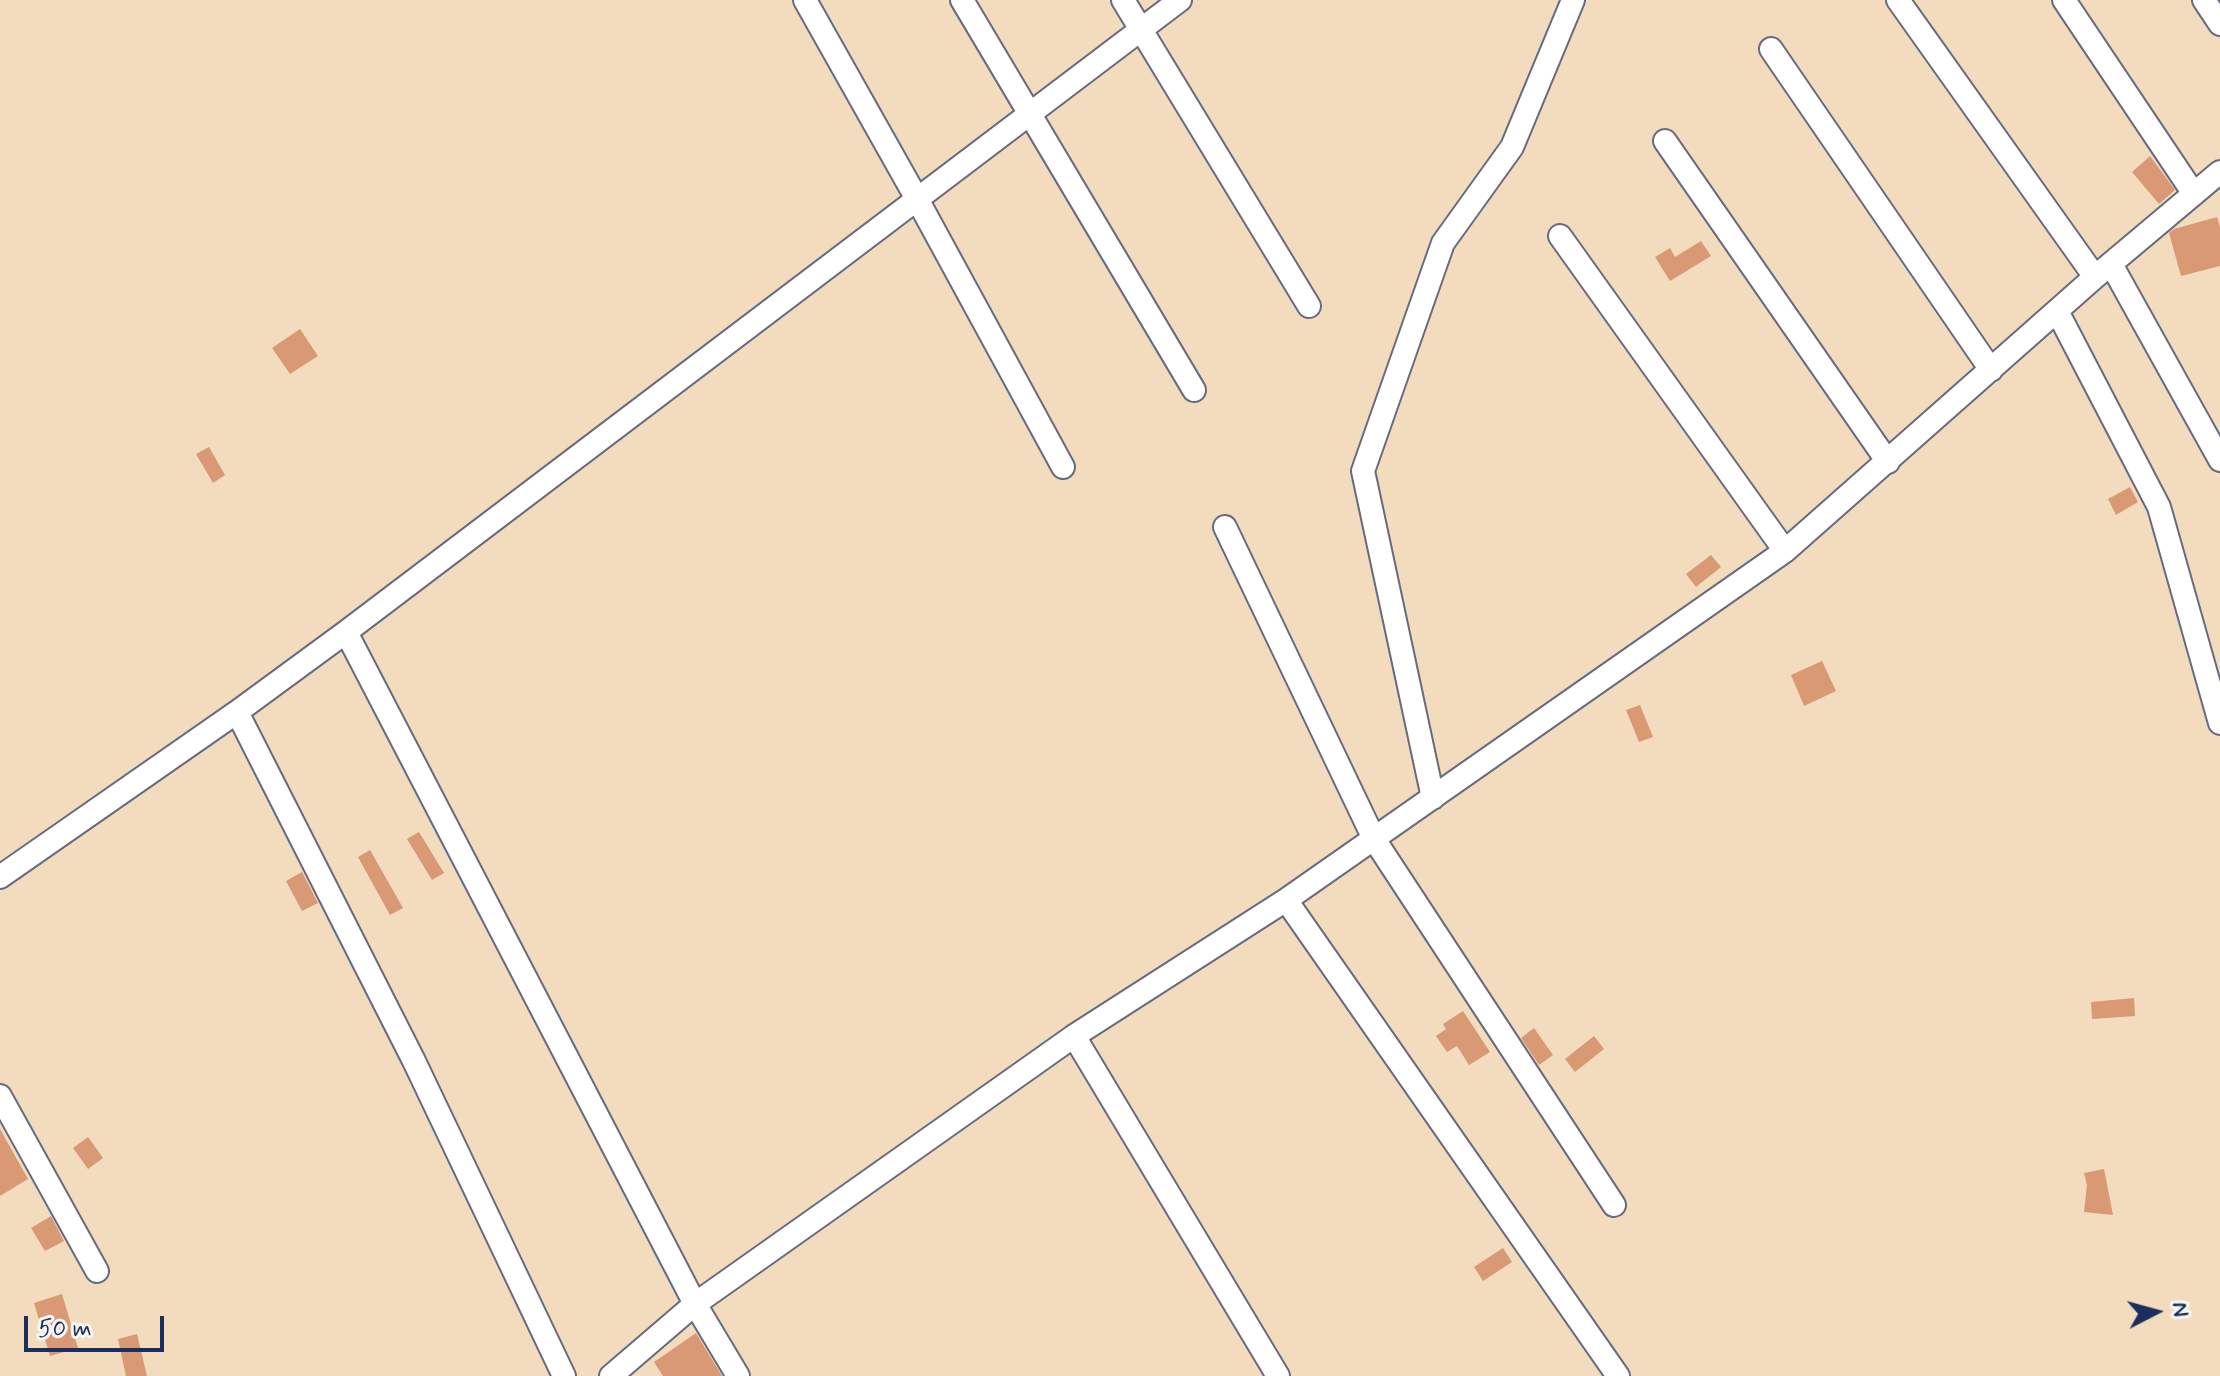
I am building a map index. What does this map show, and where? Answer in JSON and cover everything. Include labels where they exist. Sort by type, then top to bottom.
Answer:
[{"type":"street","points":[[805,0],[1063,467]]},
{"type":"street","points":[[962,0],[1194,390]]},
{"type":"street","points":[[1123,0],[1309,306]]},
{"type":"street","points":[[1,875],[237,712],[346,632],[1180,0]]},
{"type":"street","points":[[1433,798],[1363,471],[1443,243],[1512,147],[1573,0]]},
{"type":"street","points":[[1898,0],[2103,270],[2220,460]]},
{"type":"street","points":[[2064,0],[2194,194]]},
{"type":"street","points":[[2204,0],[2220,24]]},
{"type":"street","points":[[1771,49],[1991,370]]},
{"type":"street","points":[[1665,141],[1888,462]]},
{"type":"street","points":[[611,1376],[695,1304],[1074,1036],[1286,900],[1785,551],[2103,270],[2220,172]]},
{"type":"street","points":[[1560,236],[1785,551]]},
{"type":"street","points":[[2057,311],[2159,507],[2220,723]]},
{"type":"street","points":[[1225,527],[1374,839],[1614,1205]]},
{"type":"street","points":[[346,632],[695,1304],[738,1376]]},
{"type":"street","points":[[237,712],[414,1061],[564,1376]]},
{"type":"street","points":[[1286,900],[1618,1376]]},
{"type":"street","points":[[1074,1036],[1278,1376]]},
{"type":"street","points":[[0,1096],[97,1271]]},
{"type":"building","points":[[2150,156],[2175,190],[2159,204],[2132,172]]},
{"type":"building","points":[[2217,217],[2220,266],[2181,276],[2169,233]]},
{"type":"building","points":[[1701,241],[1711,256],[1670,281],[1655,257],[1670,248],[1675,257]]},
{"type":"building","points":[[300,329],[318,356],[290,374],[272,348]]},
{"type":"building","points":[[209,447],[225,475],[213,483],[196,454]]},
{"type":"building","points":[[2130,487],[2138,502],[2116,515],[2108,499]]},
{"type":"building","points":[[1711,555],[1721,567],[1696,587],[1686,574]]},
{"type":"building","points":[[1822,661],[1836,691],[1804,706],[1791,675]]},
{"type":"building","points":[[1640,705],[1653,737],[1639,742],[1626,710]]},
{"type":"building","points":[[419,832],[444,873],[432,880],[407,839]]},
{"type":"building","points":[[370,850],[403,908],[390,915],[358,857]]},
{"type":"building","points":[[302,872],[318,903],[302,911],[286,881]]},
{"type":"building","points":[[2134,998],[2135,1016],[2092,1019],[2091,1002]]},
{"type":"building","points":[[1463,1011],[1490,1052],[1469,1065],[1457,1046],[1447,1052],[1436,1036],[1446,1029],[1443,1024]]},
{"type":"building","points":[[1534,1028],[1553,1055],[1539,1065],[1521,1038]]},
{"type":"building","points":[[1594,1036],[1604,1049],[1575,1072],[1565,1059]]},
{"type":"building","points":[[0,1129],[28,1179],[0,1196]]},
{"type":"building","points":[[88,1137],[103,1158],[88,1169],[73,1148]]},
{"type":"building","points":[[2104,1169],[2113,1215],[2084,1212],[2087,1185],[2084,1173]]},
{"type":"building","points":[[51,1216],[64,1241],[45,1251],[31,1228]]},
{"type":"building","points":[[1503,1248],[1512,1262],[1483,1281],[1474,1267]]},
{"type":"building","points":[[62,1294],[78,1348],[50,1356],[34,1303]]},
{"type":"building","points":[[696,1333],[722,1376],[663,1376],[654,1362]]},
{"type":"building","points":[[137,1334],[147,1376],[126,1376],[118,1339]]}]
